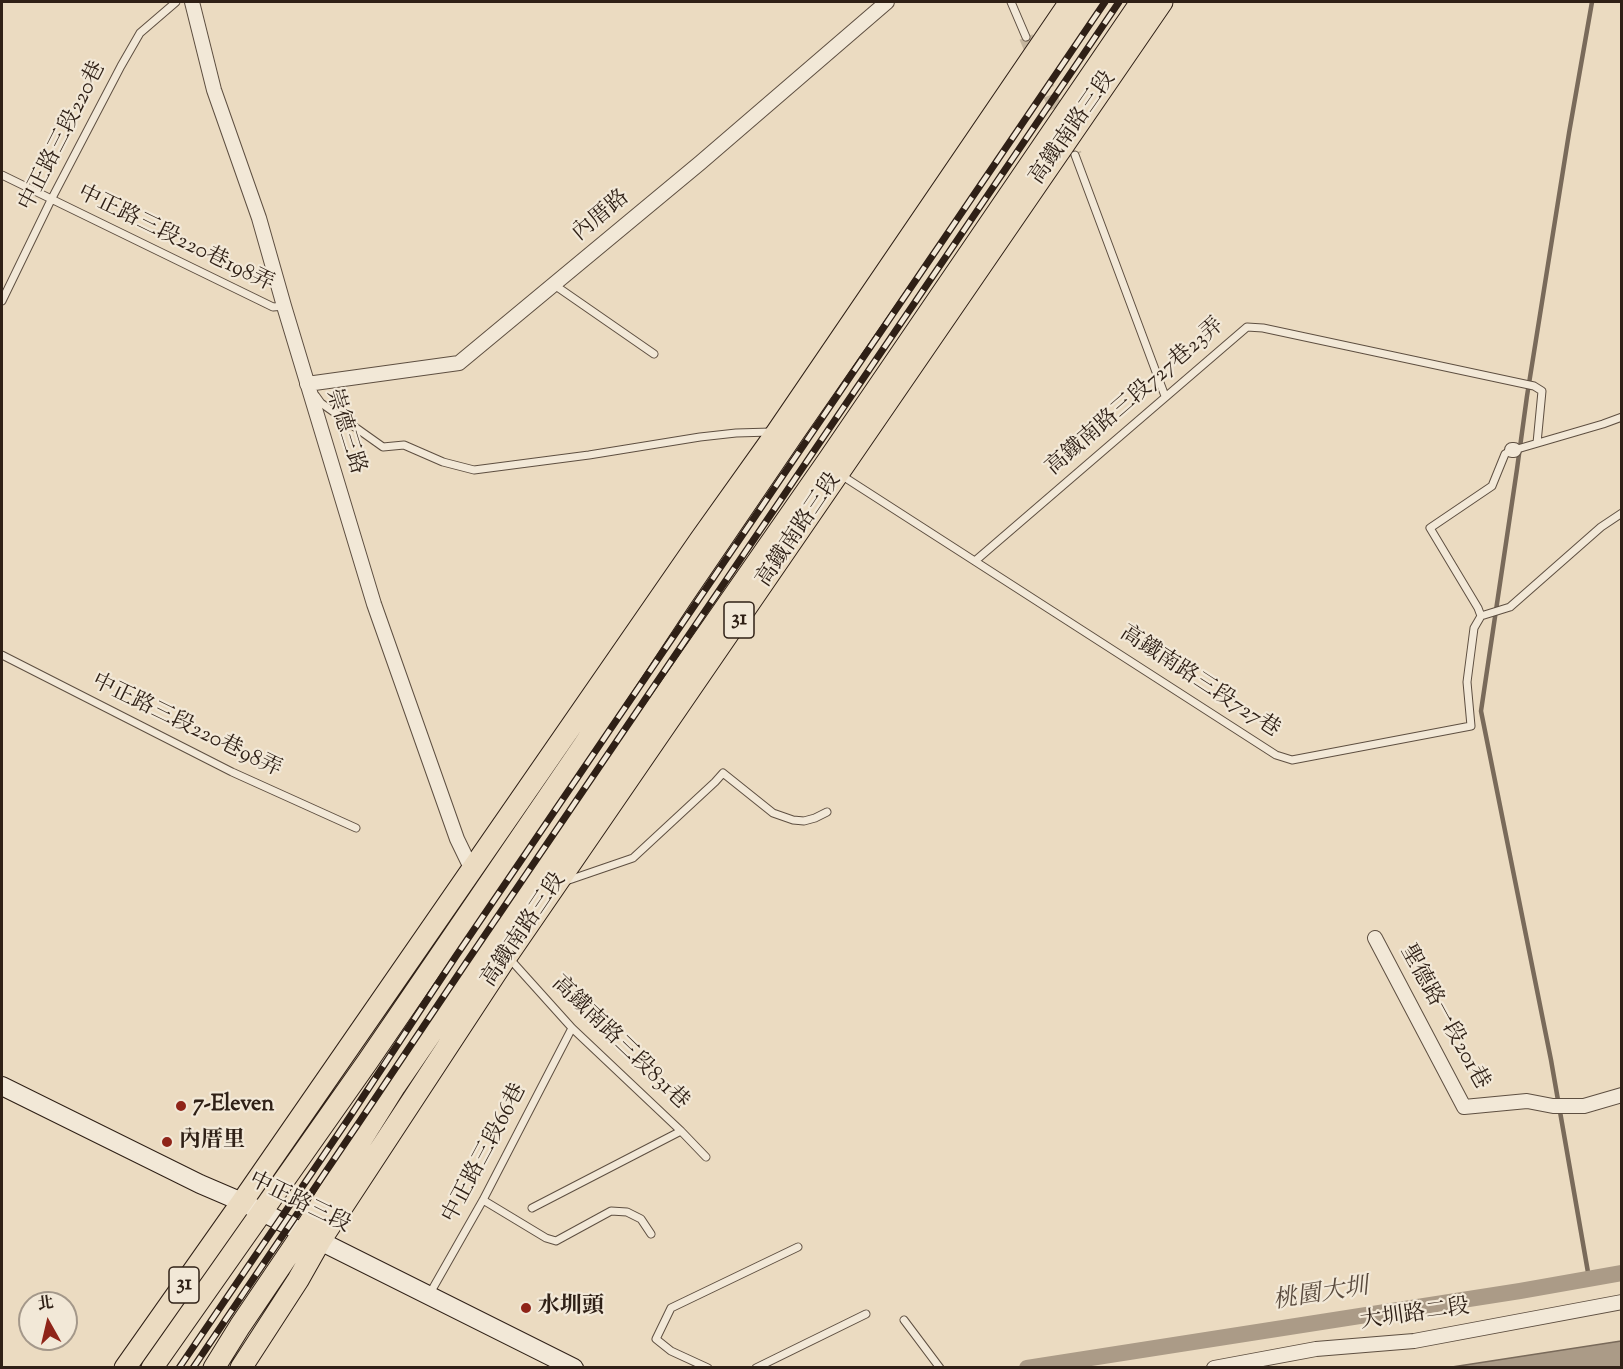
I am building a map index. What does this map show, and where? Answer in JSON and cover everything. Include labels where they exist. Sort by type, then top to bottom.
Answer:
[{"type":"main road","name":"31","points":[[125,1368],[777,432],[1070,2]]},
{"type":"main road","name":"31","points":[[152,1368],[374,1051],[680,600],[1092,2]]},
{"type":"main road","name":"高鐵南路三段","points":[[311,1237],[395,1086],[842,440],[1141,2]]},
{"type":"main road","name":"高鐵南路三段","points":[[311,1237],[558,883],[1162,2]]},
{"type":"main road","points":[[680,600],[700,540]]},
{"type":"main road","name":"中正路三段","points":[[2,1086],[200,1184],[242,1202],[574,1368]]},
{"type":"main road","name":"31","points":[[214,1368],[240,1326],[311,1237]]},
{"type":"main road","name":"31","points":[[241,1368],[298,1280],[311,1237]]},
{"type":"street","name":"崇德三路","points":[[192,2],[214,90],[259,218],[374,604],[457,839],[472,870]]},
{"type":"street","name":"內厝路","points":[[307,384],[459,363],[700,163],[887,2]]},
{"type":"street","name":"聖德路一段201巷","points":[[1375,938],[1464,1107],[1527,1101],[1559,1106],[1584,1106],[1622,1095]]},
{"type":"street","name":"大圳路二段","points":[[1214,1368],[1316,1349],[1414,1341],[1622,1302]]},
{"type":"lane","name":"中正路三段220巷","points":[[2,302],[51,200],[140,33],[176,2]]},
{"type":"lane","points":[[1011,2],[1026,36]]},
{"type":"lane","points":[[1075,155],[1165,396]]},
{"type":"lane","name":"中正路三段220巷198弄","points":[[2,175],[273,308],[284,306]]},
{"type":"lane","points":[[553,284],[654,354]]},
{"type":"lane","name":"高鐵南路三段727巷23弄","points":[[975,561],[1247,327],[1263,328],[1534,386],[1542,391],[1537,443]]},
{"type":"lane","points":[[307,384],[321,403],[382,447],[404,445],[443,462],[474,470],[700,437],[777,432]]},
{"type":"lane","points":[[1622,417],[1505,454],[1492,486],[1430,528],[1481,616],[1510,607],[1601,526],[1622,513]]},
{"type":"lane","name":"高鐵南路三段727巷","points":[[839,474],[1276,754],[1292,760],[1471,726],[1467,682],[1474,628],[1481,616]]},
{"type":"lane","name":"中正路三段220巷98弄","points":[[2,655],[232,772],[356,828]]},
{"type":"lane","points":[[558,883],[633,858],[723,773],[773,813],[804,821],[827,812]]},
{"type":"lane","name":"高鐵南路三段831巷","points":[[507,956],[572,1028],[706,1157]]},
{"type":"lane","name":"中正路三段66巷","points":[[429,1296],[483,1200],[572,1028]]},
{"type":"lane","points":[[532,1208],[681,1131]]},
{"type":"lane","points":[[483,1200],[546,1238],[556,1241],[611,1211],[627,1212],[641,1219],[651,1234]]},
{"type":"lane","points":[[708,1368],[670,1351],[656,1339],[671,1308],[798,1247]]},
{"type":"lane","points":[[756,1368],[866,1314]]},
{"type":"lane","points":[[904,1320],[938,1364]]},
{"type":"shaded area","points":[[1621,1341],[1621,1367],[1452,1367]]},
{"type":"waterway","points":[[1589,1278],[1551,1060],[1481,711],[1527,396],[1592,2]]},
{"type":"waterway","name":"桃園大圳","points":[[1027,1368],[1622,1273]]},
{"type":"tunnel","points":[[1026,37],[1075,155]]},
{"type":"railway","points":[[179,1368],[456,956],[1105,2]]},
{"type":"railway","points":[[193,1368],[1119,2]]},
{"type":"place","name":"7-Eleven","points":[[181,1106]]},
{"type":"place","name":"內厝里","points":[[167,1142]]},
{"type":"place","name":"水圳頭","points":[[526,1308]]}]
